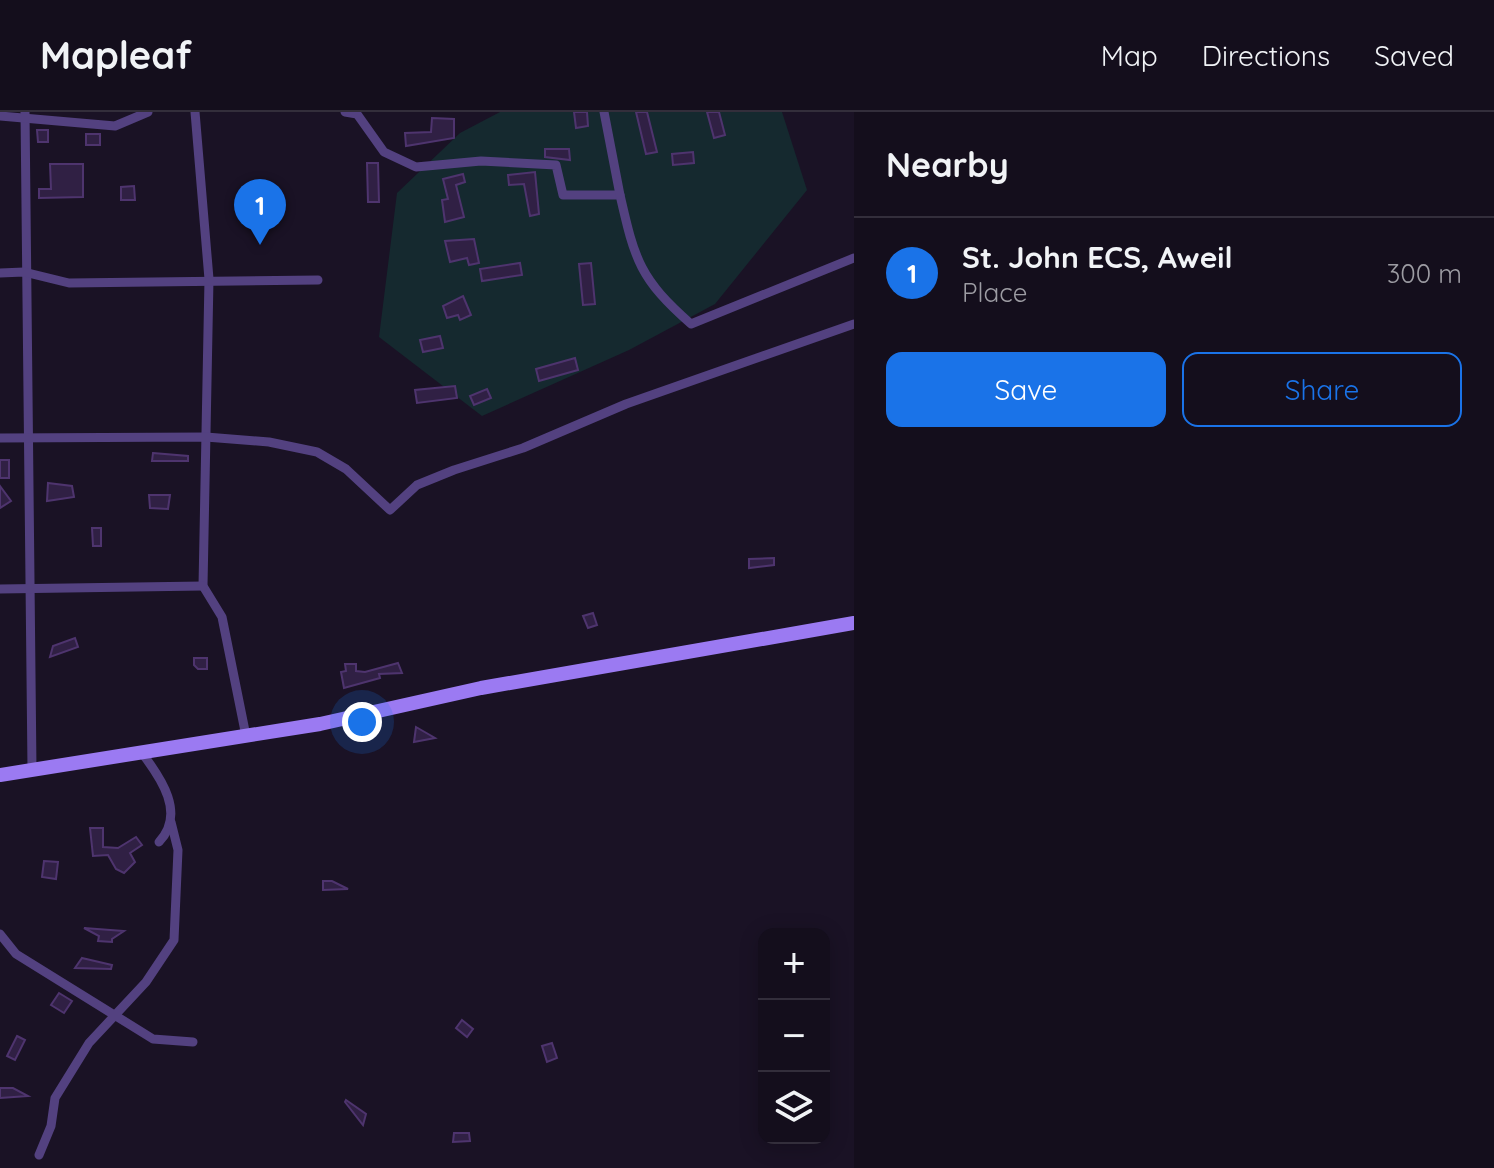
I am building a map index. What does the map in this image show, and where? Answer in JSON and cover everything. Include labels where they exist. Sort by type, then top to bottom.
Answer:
[{"type":"street","points":[[0,116],[26,114],[115,126],[148,112]]},
{"type":"street","points":[[195,112],[209,279],[203,586],[222,617],[246,736]]},
{"type":"street","points":[[345,112],[357,114],[384,152],[416,167],[481,161],[556,165],[563,195],[620,195]]},
{"type":"street","points":[[604,112],[632,248],[655,292],[691,324],[854,258]]},
{"type":"street","points":[[26,114],[24,272],[32,769]]},
{"type":"street","points":[[0,273],[24,272],[69,283],[318,280]]},
{"type":"street","points":[[0,438],[206,437],[269,442],[317,452],[346,469],[390,510],[417,485],[454,470],[523,448],[626,404],[854,324]]},
{"type":"street","points":[[0,589],[203,586]]},
{"type":"street","points":[[0,775],[320,724],[495,685],[854,623]]},
{"type":"street","points":[[39,1155],[51,1126],[55,1098],[89,1043],[146,982],[174,940],[178,850],[168,794],[142,753]]},
{"type":"street","points":[[159,842],[171,822]]},
{"type":"street","points":[[0,934],[16,954],[153,1039],[193,1042]]},
{"type":"shaded area","points":[[500,112],[782,112],[807,190],[715,304],[629,350],[482,416],[379,337],[397,193],[460,133]]},
{"type":"building","points":[[574,112],[587,112],[588,126],[576,128]]},
{"type":"building","points":[[636,112],[647,112],[657,152],[646,154]]},
{"type":"building","points":[[707,112],[719,112],[725,135],[714,138]]},
{"type":"building","points":[[432,118],[454,119],[454,138],[406,146],[405,133],[431,132]]},
{"type":"building","points":[[37,130],[48,130],[48,142],[38,142]]},
{"type":"building","points":[[86,134],[100,134],[100,145],[86,145]]},
{"type":"building","points":[[545,149],[569,149],[570,160],[545,157]]},
{"type":"building","points":[[693,152],[694,163],[673,165],[672,154]]},
{"type":"building","points":[[367,163],[378,163],[379,202],[368,202]]},
{"type":"building","points":[[50,164],[83,164],[83,197],[39,198],[39,189],[51,189]]},
{"type":"building","points":[[535,172],[539,214],[530,216],[524,184],[509,185],[508,175]]},
{"type":"building","points":[[463,174],[465,182],[456,185],[464,217],[445,222],[442,200],[448,199],[443,179]]},
{"type":"building","points":[[134,186],[135,200],[121,200],[121,187]]},
{"type":"building","points":[[246,187],[262,187],[262,203],[246,203]]},
{"type":"building","points":[[474,239],[479,263],[469,265],[467,258],[450,262],[445,241]]},
{"type":"building","points":[[520,263],[522,275],[482,281],[480,269]]},
{"type":"building","points":[[591,263],[595,304],[583,305],[579,264]]},
{"type":"building","points":[[463,296],[471,315],[460,320],[458,315],[447,318],[443,306]]},
{"type":"building","points":[[440,336],[443,348],[423,352],[420,340]]},
{"type":"building","points":[[575,358],[578,370],[539,381],[536,369]]},
{"type":"building","points":[[455,386],[457,398],[417,403],[415,390]]},
{"type":"building","points":[[487,389],[491,398],[474,405],[470,396]]},
{"type":"building","points":[[153,453],[188,456],[188,461],[152,461]]},
{"type":"building","points":[[0,460],[9,460],[9,478],[0,478]]},
{"type":"building","points":[[48,483],[72,486],[74,497],[47,501]]},
{"type":"building","points":[[0,486],[11,501],[0,508]]},
{"type":"building","points":[[149,495],[170,495],[168,509],[150,508]]},
{"type":"building","points":[[92,528],[101,528],[101,546],[93,546]]},
{"type":"building","points":[[774,558],[774,565],[749,568],[749,559]]},
{"type":"building","points":[[593,613],[597,625],[588,628],[583,616]]},
{"type":"building","points":[[75,638],[78,647],[50,657],[53,646]]},
{"type":"building","points":[[194,658],[207,658],[207,669],[198,669]]},
{"type":"building","points":[[398,663],[402,673],[379,674],[380,678],[344,688],[341,672],[346,671],[345,664],[356,664],[356,671],[365,672]]},
{"type":"building","points":[[416,727],[435,738],[414,742]]},
{"type":"building","points":[[90,828],[103,828],[103,847],[118,848],[136,837],[142,845],[130,853],[135,862],[124,873],[116,869],[108,855],[93,856]]},
{"type":"building","points":[[44,861],[58,862],[56,879],[42,877]]},
{"type":"building","points":[[323,881],[332,881],[348,889],[323,890]]},
{"type":"building","points":[[84,928],[124,931],[112,942],[98,941],[99,936]]},
{"type":"building","points":[[82,958],[112,965],[111,969],[75,968]]},
{"type":"building","points":[[59,993],[72,1001],[64,1013],[51,1005]]},
{"type":"building","points":[[462,1020],[473,1029],[467,1037],[456,1028]]},
{"type":"building","points":[[17,1036],[25,1040],[15,1060],[7,1056]]},
{"type":"building","points":[[552,1043],[557,1058],[547,1062],[542,1046]]},
{"type":"building","points":[[0,1088],[13,1088],[28,1096],[0,1098]]},
{"type":"building","points":[[345,1102],[366,1114],[363,1125]]},
{"type":"building","points":[[454,1133],[469,1133],[470,1141],[453,1142]]},
{"type":"place","name":"St. John ECS, Aweil","points":[[260,245]]}]
